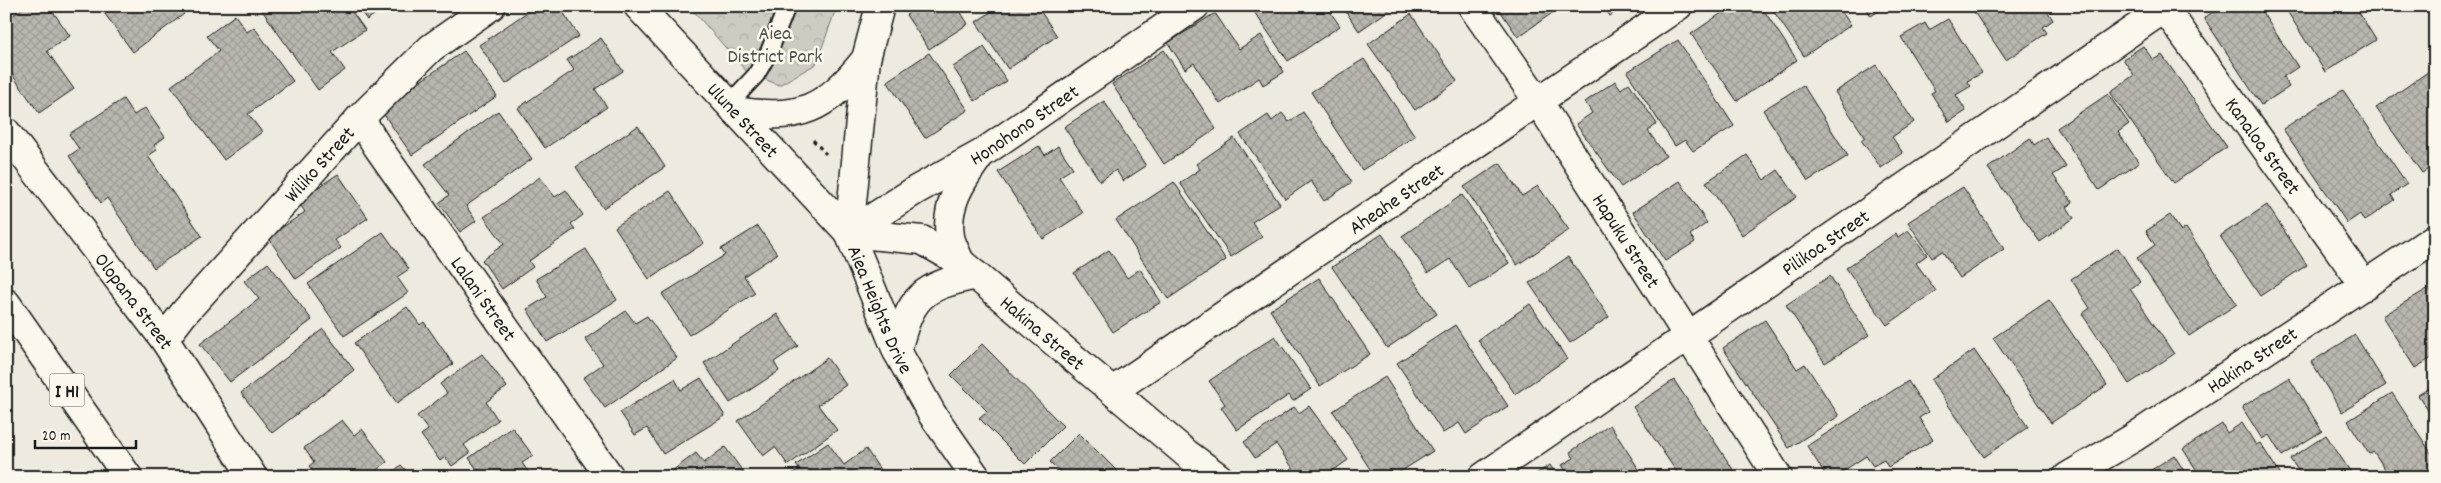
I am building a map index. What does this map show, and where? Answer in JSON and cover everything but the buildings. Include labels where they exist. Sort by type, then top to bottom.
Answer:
[{"type":"main road","name":"Wiliko Street","points":[[164,339],[184,313],[360,118],[431,48],[491,6]]},
{"type":"main road","name":"Ulune Street","points":[[638,6],[849,234]]},
{"type":"main road","name":"Aiea Heights Drive","points":[[880,6],[866,59],[849,234],[897,351],[932,414],[976,477]]},
{"type":"main road","name":"Honohono Street","points":[[849,234],[916,190],[980,154],[1195,6]]},
{"type":"main road","name":"Hapuku Street","points":[[1472,6],[1538,101],[1778,477]]},
{"type":"main road","name":"Aheahe Street","points":[[1114,390],[1678,6]]},
{"type":"main road","name":"Kanaloa Street","points":[[2166,7],[2364,286]]},
{"type":"main road","name":"Pilikoa Street","points":[[1483,477],[2166,7]]},
{"type":"main road","points":[[732,107],[762,115],[782,115],[808,110],[828,98],[847,83],[866,59]]},
{"type":"main road","name":"Lalani Street","points":[[360,118],[377,146],[610,477]]},
{"type":"main road","name":"Olopana Street","points":[[6,132],[164,339],[254,477]]},
{"type":"main road","points":[[897,351],[905,320],[916,301],[928,290],[948,281],[968,268],[950,236],[950,208],[960,184],[980,154]]},
{"type":"main road","name":"Hakina Street","points":[[849,234],[922,240],[968,268],[1114,390],[1187,454],[1218,477]]},
{"type":"main road","name":"Hakina Street","points":[[2067,477],[2133,438],[2435,238]]},
{"type":"main road","name":"I H1","points":[[6,303],[128,477]]},
{"type":"lane","points":[[732,107],[756,76],[765,60],[786,6]]},
{"type":"path","points":[[819,134],[813,140],[828,157],[823,161]]},
{"type":"green space","name":"Aiea District Park","points":[[689,6],[837,6],[816,64],[779,85],[747,72]]}]
